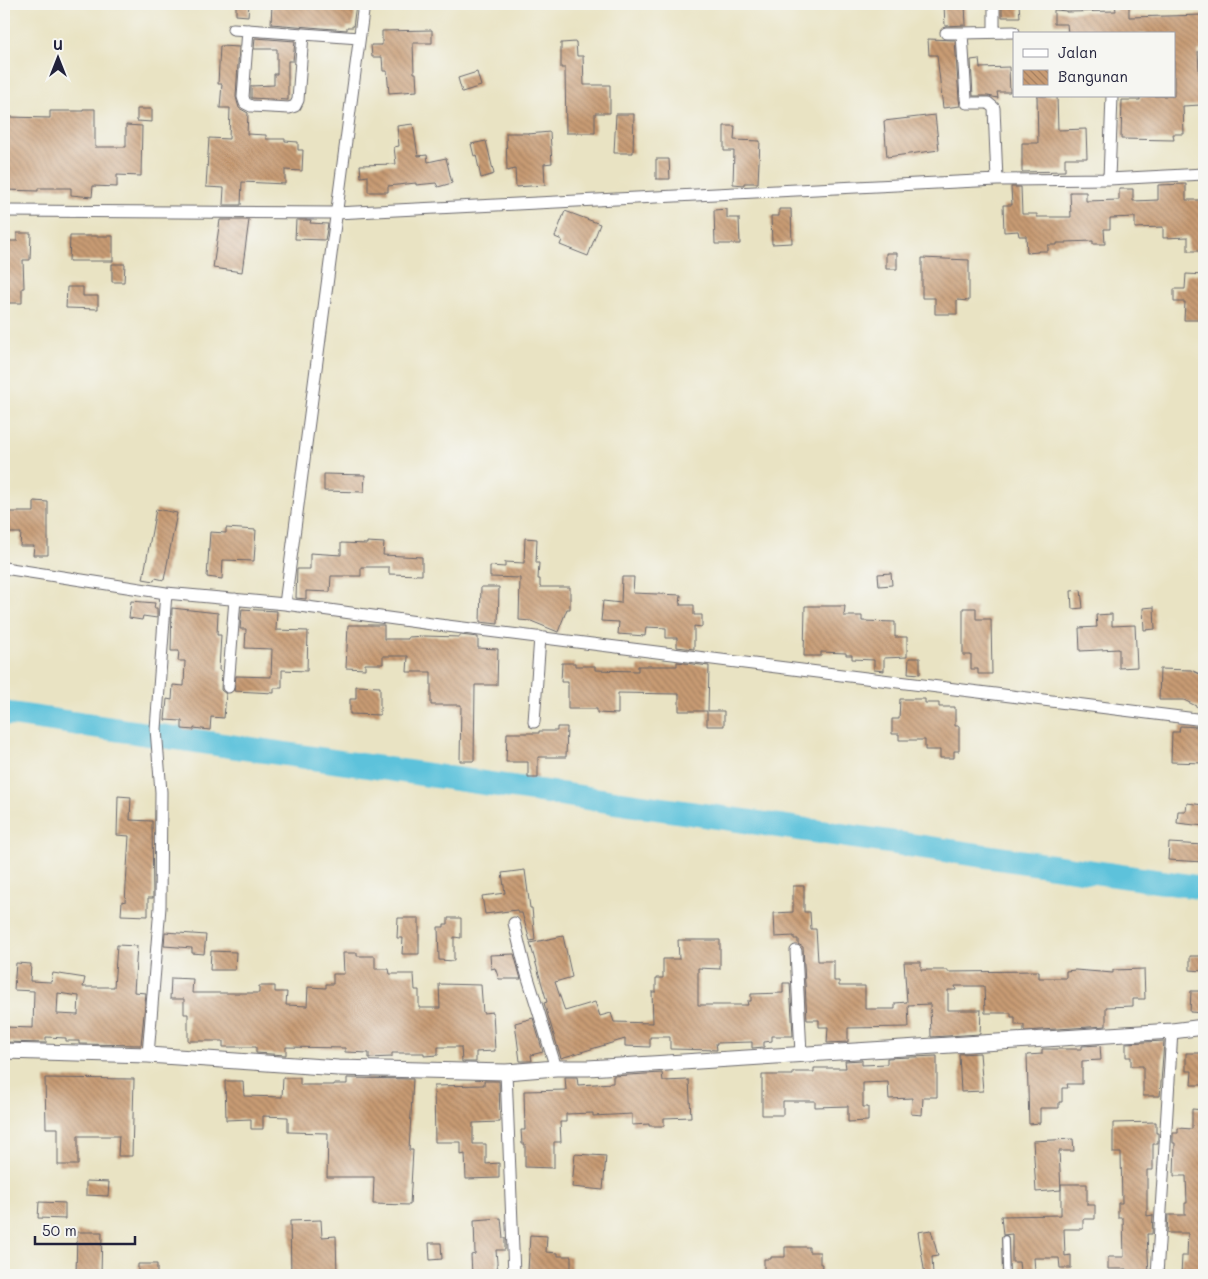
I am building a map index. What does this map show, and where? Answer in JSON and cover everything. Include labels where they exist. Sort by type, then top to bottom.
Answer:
[{"type":"street","points":[[285,604],[364,4]]},
{"type":"street","points":[[994,4],[994,32]]},
{"type":"street","points":[[232,29],[359,38]]},
{"type":"street","points":[[248,30],[243,97],[245,103],[251,106],[289,108],[295,106],[298,100],[303,34]]},
{"type":"street","points":[[946,33],[1014,32]]},
{"type":"street","points":[[962,33],[967,103],[988,103],[994,108],[997,180]]},
{"type":"street","points":[[1109,179],[1112,98]]},
{"type":"street","points":[[4,211],[336,213],[997,180],[1109,179],[1204,174]]},
{"type":"street","points":[[4,568],[166,593],[285,604],[1204,720]]},
{"type":"street","points":[[148,1055],[160,907],[162,824],[156,729],[166,593]]},
{"type":"street","points":[[228,687],[235,599]]},
{"type":"street","points":[[534,722],[540,637]]},
{"type":"street","points":[[514,923],[525,968],[556,1068]]},
{"type":"street","points":[[796,951],[801,1054]]},
{"type":"street","points":[[4,1052],[148,1055],[338,1068],[506,1072],[1172,1031],[1204,1027]]},
{"type":"street","points":[[1157,1275],[1172,1031]]},
{"type":"street","points":[[506,1072],[514,1275]]},
{"type":"lane","points":[[1005,1239],[1006,1275]]},
{"type":"building","points":[[236,4],[249,4],[248,16],[236,15]]},
{"type":"building","points":[[272,4],[356,4],[353,27],[347,27],[347,30],[271,24]]},
{"type":"building","points":[[944,4],[965,4],[966,25],[945,26]]},
{"type":"building","points":[[1002,4],[1019,4],[1020,17],[1002,17]]},
{"type":"building","points":[[1115,4],[1129,4],[1129,17],[1204,15],[1204,50],[1198,51],[1201,105],[1183,106],[1184,134],[1173,134],[1174,140],[1121,139],[1122,100],[1176,98],[1176,32],[1068,32],[1067,24],[1054,24],[1054,10],[1066,12],[1116,11]]},
{"type":"building","points":[[432,30],[432,43],[413,43],[417,91],[389,93],[387,71],[383,71],[382,57],[372,57],[371,45],[382,45],[382,31]]},
{"type":"building","points":[[255,38],[295,41],[293,61],[288,61],[288,100],[251,98],[251,86],[274,85],[274,74],[277,74],[277,49],[254,49]]},
{"type":"building","points":[[928,39],[955,40],[960,106],[943,108],[937,55],[929,55]]},
{"type":"building","points":[[576,42],[577,56],[583,56],[584,85],[610,85],[610,113],[595,113],[595,133],[566,133],[565,68],[561,68],[561,43]]},
{"type":"building","points":[[220,46],[239,47],[236,97],[239,108],[248,113],[247,134],[266,135],[266,139],[285,139],[285,141],[298,142],[298,150],[303,150],[302,171],[285,170],[285,184],[242,182],[241,205],[223,205],[224,188],[206,187],[209,138],[229,139],[230,108],[220,108],[222,84],[218,84]]},
{"type":"building","points":[[979,59],[980,68],[1009,67],[1010,92],[997,92],[998,98],[973,96],[971,60]]},
{"type":"building","points":[[477,72],[481,86],[462,92],[458,78]]},
{"type":"building","points":[[1037,98],[1057,98],[1058,130],[1086,129],[1087,158],[1065,158],[1065,171],[1022,172],[1022,143],[1038,143]]},
{"type":"building","points":[[83,109],[95,109],[95,147],[126,147],[126,125],[142,126],[141,176],[117,175],[117,187],[93,186],[92,197],[71,195],[71,188],[38,188],[38,191],[5,190],[8,117],[50,118],[50,111],[83,111]]},
{"type":"building","points":[[137,109],[152,109],[152,122],[137,121]]},
{"type":"building","points":[[616,114],[634,114],[633,153],[614,153]]},
{"type":"building","points":[[935,115],[939,150],[887,157],[884,121]]},
{"type":"building","points":[[413,124],[418,156],[427,155],[428,162],[446,158],[452,183],[438,187],[436,183],[388,186],[388,192],[368,192],[368,176],[361,177],[360,165],[396,164],[394,147],[399,146],[397,126]]},
{"type":"building","points":[[724,126],[735,126],[734,140],[760,141],[758,183],[733,184],[734,151],[724,151]]},
{"type":"building","points":[[550,132],[552,163],[544,164],[545,185],[516,187],[515,169],[507,171],[506,133]]},
{"type":"building","points":[[486,141],[494,174],[481,178],[476,155],[474,156],[471,144]]},
{"type":"building","points":[[656,159],[669,159],[670,179],[656,179]]},
{"type":"building","points":[[1186,184],[1186,200],[1204,200],[1204,251],[1188,251],[1188,237],[1163,238],[1163,227],[1135,228],[1135,217],[1110,218],[1110,229],[1104,229],[1105,244],[1093,244],[1093,241],[1057,243],[1057,245],[1048,245],[1048,251],[1027,253],[1026,236],[1019,236],[1018,231],[1004,232],[1003,205],[1012,205],[1011,187],[1021,187],[1022,214],[1037,214],[1037,217],[1071,217],[1070,192],[1086,192],[1086,201],[1119,200],[1119,189],[1133,189],[1133,201],[1158,200],[1158,185]]},
{"type":"building","points":[[727,209],[727,218],[739,218],[740,244],[715,244],[714,210]]},
{"type":"building","points":[[779,209],[791,209],[792,243],[772,244],[771,216],[779,216]]},
{"type":"building","points":[[565,211],[600,224],[588,256],[560,245],[562,240],[555,237]]},
{"type":"building","points":[[220,220],[249,220],[242,272],[213,268]]},
{"type":"building","points":[[296,220],[311,220],[310,223],[328,224],[325,240],[295,239]]},
{"type":"building","points":[[17,233],[31,233],[30,260],[23,260],[24,288],[22,288],[22,303],[4,303],[4,241],[17,241]]},
{"type":"building","points":[[70,236],[113,236],[113,261],[69,261]]},
{"type":"building","points":[[886,253],[897,253],[897,269],[886,269]]},
{"type":"building","points":[[922,258],[969,260],[969,301],[957,300],[957,314],[935,314],[935,298],[922,298]]},
{"type":"building","points":[[112,264],[125,264],[124,282],[112,282]]},
{"type":"building","points":[[1186,274],[1204,275],[1204,320],[1184,320],[1185,302],[1174,302],[1174,289],[1185,289]]},
{"type":"building","points":[[67,287],[83,287],[83,296],[98,296],[98,309],[66,308]]},
{"type":"building","points":[[324,474],[365,475],[364,492],[324,491]]},
{"type":"building","points":[[34,501],[48,502],[48,555],[33,555],[34,546],[20,546],[21,533],[4,533],[4,512],[34,512]]},
{"type":"building","points":[[156,509],[177,513],[164,580],[155,578],[154,581],[143,579]]},
{"type":"building","points":[[226,528],[256,530],[254,561],[223,560],[222,579],[207,577],[210,532],[226,533]]},
{"type":"building","points":[[525,538],[537,539],[536,563],[539,563],[538,579],[540,579],[540,587],[570,587],[570,609],[567,609],[558,632],[531,621],[519,620],[520,578],[490,577],[490,566],[505,567],[505,562],[524,563]]},
{"type":"building","points":[[367,542],[384,543],[383,555],[422,557],[422,575],[389,574],[389,567],[361,567],[361,576],[331,576],[330,592],[306,591],[306,599],[296,598],[297,569],[310,569],[310,553],[341,555],[341,543],[367,544]]},
{"type":"building","points":[[891,573],[892,585],[879,586],[878,574]]},
{"type":"building","points":[[622,577],[634,577],[633,593],[681,595],[680,605],[694,605],[694,615],[702,615],[702,627],[694,626],[694,649],[677,647],[677,638],[666,638],[666,628],[646,627],[645,636],[618,634],[619,622],[601,621],[603,601],[621,603]]},
{"type":"building","points":[[481,587],[499,587],[498,624],[480,622]]},
{"type":"building","points":[[1081,590],[1083,608],[1072,609],[1071,591]]},
{"type":"building","points":[[131,601],[155,603],[154,608],[157,608],[157,618],[143,616],[142,620],[129,618]]},
{"type":"building","points":[[805,606],[845,606],[844,616],[862,616],[862,621],[895,622],[895,637],[907,637],[907,657],[884,658],[884,671],[874,670],[874,660],[852,659],[852,655],[846,655],[846,653],[821,652],[821,656],[804,656]]},
{"type":"building","points":[[1154,607],[1155,629],[1144,630],[1143,608]]},
{"type":"building","points":[[172,608],[218,613],[217,635],[221,635],[219,670],[222,671],[221,690],[226,694],[224,718],[211,717],[210,730],[182,729],[182,721],[165,720],[167,699],[172,700],[173,685],[184,686],[185,661],[178,661],[179,651],[171,651]]},
{"type":"building","points":[[963,608],[976,608],[976,619],[991,619],[992,674],[978,674],[978,669],[971,669],[971,655],[963,655]]},
{"type":"building","points":[[242,609],[277,611],[276,630],[308,631],[307,671],[282,670],[282,688],[274,688],[274,693],[234,691],[236,676],[271,677],[272,649],[245,648],[246,629],[240,629]]},
{"type":"building","points":[[1112,614],[1112,626],[1135,625],[1137,667],[1119,668],[1119,649],[1080,651],[1079,628],[1097,627],[1096,615]]},
{"type":"building","points":[[348,625],[384,625],[384,639],[408,639],[408,637],[424,636],[460,637],[460,635],[478,637],[478,648],[498,649],[497,685],[475,685],[474,761],[460,761],[461,705],[431,705],[431,672],[407,672],[408,656],[383,656],[383,664],[365,664],[365,669],[346,668]]},
{"type":"building","points":[[909,658],[920,658],[920,674],[908,673]]},
{"type":"building","points":[[677,662],[709,666],[708,711],[724,711],[724,726],[707,726],[707,711],[679,711],[679,694],[618,693],[618,714],[597,713],[597,709],[568,709],[568,682],[561,682],[562,663],[575,663],[575,666],[595,666],[595,670],[638,671],[638,666],[677,666]]},
{"type":"building","points":[[1160,669],[1191,670],[1204,676],[1204,710],[1184,700],[1159,700]]},
{"type":"building","points":[[356,686],[380,687],[380,715],[350,714],[350,699],[356,699]]},
{"type":"building","points":[[900,699],[925,699],[925,703],[939,703],[939,707],[955,707],[955,726],[959,726],[959,751],[954,751],[954,758],[940,758],[940,750],[925,750],[925,740],[899,740],[899,734],[892,734],[892,719],[899,719]]},
{"type":"building","points":[[1180,726],[1199,727],[1199,733],[1204,733],[1204,763],[1171,762],[1172,732],[1179,732]]},
{"type":"building","points":[[557,727],[567,727],[566,757],[538,757],[538,778],[528,778],[528,762],[506,762],[507,733],[557,731]]},
{"type":"building","points":[[118,796],[131,797],[130,820],[152,821],[153,898],[148,898],[148,916],[121,915],[122,901],[125,902],[129,836],[117,835]]},
{"type":"building","points":[[1187,803],[1204,805],[1204,826],[1177,823],[1178,811],[1186,811]]},
{"type":"building","points":[[1169,843],[1204,845],[1204,862],[1168,860]]},
{"type":"building","points":[[525,870],[530,908],[532,908],[535,940],[530,941],[522,913],[518,913],[517,910],[485,914],[482,896],[505,893],[502,873]]},
{"type":"building","points":[[793,886],[804,886],[804,912],[810,912],[811,929],[816,929],[818,961],[834,961],[834,981],[839,981],[839,986],[865,986],[865,1009],[895,1009],[895,1003],[907,1002],[904,962],[921,962],[921,970],[948,970],[948,972],[1039,971],[1039,978],[1066,978],[1066,971],[1075,970],[1113,973],[1113,970],[1144,969],[1145,999],[1133,999],[1133,1006],[1106,1007],[1106,1026],[1024,1031],[1024,1025],[1015,1025],[1015,1017],[1011,1017],[1011,1013],[985,1013],[984,986],[955,986],[956,990],[948,990],[948,1010],[981,1010],[980,1034],[931,1037],[930,1004],[908,1005],[909,1027],[848,1028],[848,1042],[827,1043],[828,1027],[819,1027],[819,1020],[807,1020],[803,947],[798,944],[798,939],[794,939],[794,936],[775,937],[774,913],[793,912]]},
{"type":"building","points":[[398,918],[419,918],[419,954],[402,954],[403,938],[397,938]]},
{"type":"building","points":[[448,918],[461,918],[461,938],[454,937],[454,961],[439,960],[438,927],[444,927],[444,924],[448,924]]},
{"type":"building","points":[[165,932],[206,935],[204,954],[192,953],[192,948],[164,946]]},
{"type":"building","points":[[563,936],[572,977],[555,982],[565,1011],[595,1002],[600,1016],[611,1013],[614,1022],[653,1023],[652,992],[656,992],[656,978],[663,978],[663,959],[679,959],[678,940],[720,940],[720,969],[698,968],[698,1005],[748,1005],[747,1001],[751,1001],[751,994],[783,993],[783,983],[790,983],[793,1036],[772,1036],[772,1041],[764,1042],[764,1047],[752,1048],[752,1042],[716,1043],[717,1050],[670,1049],[670,1037],[650,1037],[650,1047],[625,1046],[625,1039],[561,1058],[544,1003],[547,1002],[530,943]]},
{"type":"building","points":[[117,945],[137,946],[134,992],[146,993],[141,1045],[79,1044],[79,1041],[66,1041],[66,1038],[46,1037],[46,1043],[4,1042],[4,1027],[33,1028],[34,991],[14,990],[16,963],[31,964],[30,981],[51,982],[53,973],[85,978],[83,987],[114,987]],"holes":[[[58,993],[79,996],[78,1015],[57,1014]]]},
{"type":"building","points":[[211,951],[236,952],[235,970],[210,970]]},
{"type":"building","points":[[343,953],[357,953],[357,956],[375,956],[375,969],[389,969],[390,974],[414,974],[415,990],[419,990],[419,1008],[440,1008],[439,984],[481,985],[483,1013],[493,1012],[495,1051],[476,1052],[476,1062],[462,1062],[461,1047],[438,1047],[438,1055],[424,1056],[424,1053],[392,1053],[392,1057],[369,1058],[369,1053],[345,1052],[345,1048],[286,1047],[286,1055],[256,1053],[256,1047],[223,1047],[223,1041],[188,1041],[188,1014],[184,1014],[184,999],[170,999],[171,978],[193,979],[192,993],[259,993],[259,986],[275,986],[275,992],[287,992],[286,1005],[307,1006],[308,987],[326,988],[326,984],[333,984],[333,974],[344,974]]},
{"type":"building","points":[[514,954],[521,979],[499,979],[495,968],[491,969],[490,955]]},
{"type":"building","points":[[1190,956],[1204,956],[1204,971],[1190,970]]},
{"type":"building","points":[[1191,991],[1204,991],[1204,1013],[1190,1012]]},
{"type":"building","points":[[533,1018],[543,1052],[531,1055],[532,1061],[520,1061],[515,1023]]},
{"type":"building","points":[[1164,1041],[1160,1096],[1143,1096],[1143,1066],[1131,1066],[1131,1057],[1126,1057],[1126,1043]]},
{"type":"building","points":[[1100,1045],[1101,1060],[1082,1061],[1082,1084],[1067,1084],[1068,1088],[1062,1088],[1062,1102],[1059,1102],[1059,1108],[1040,1108],[1040,1123],[1029,1124],[1027,1055],[1042,1054],[1042,1049],[1082,1049],[1082,1046]]},
{"type":"building","points":[[980,1053],[983,1091],[961,1092],[959,1054]]},
{"type":"building","points":[[1186,1053],[1204,1053],[1204,1085],[1191,1085],[1192,1071],[1186,1071]]},
{"type":"building","points":[[937,1056],[937,1097],[923,1097],[922,1115],[911,1114],[912,1098],[889,1099],[888,1082],[863,1083],[863,1107],[868,1107],[868,1121],[848,1122],[848,1106],[815,1107],[815,1101],[783,1101],[783,1115],[762,1115],[762,1075],[793,1075],[793,1072],[814,1072],[814,1068],[846,1068],[845,1061],[862,1060],[862,1065],[887,1064],[887,1058]]},
{"type":"building","points":[[662,1073],[663,1081],[689,1080],[691,1117],[664,1118],[664,1126],[649,1126],[649,1124],[632,1125],[632,1114],[593,1116],[593,1113],[566,1114],[566,1122],[560,1122],[561,1142],[554,1142],[554,1168],[525,1167],[525,1144],[522,1144],[521,1130],[525,1130],[524,1091],[566,1090],[565,1077],[577,1077],[578,1085],[613,1083],[613,1076]]},
{"type":"building","points":[[45,1078],[134,1079],[132,1156],[118,1156],[119,1136],[78,1136],[78,1165],[58,1165],[58,1128],[46,1128]]},
{"type":"building","points":[[283,1078],[300,1078],[300,1085],[347,1084],[347,1078],[413,1079],[409,1150],[413,1150],[410,1205],[373,1204],[374,1177],[327,1177],[328,1133],[288,1132],[288,1117],[263,1116],[263,1129],[251,1129],[251,1119],[226,1120],[225,1081],[243,1081],[244,1096],[282,1097]]},
{"type":"building","points":[[484,1081],[499,1081],[500,1122],[473,1123],[473,1144],[486,1144],[486,1164],[499,1163],[499,1178],[466,1179],[465,1154],[461,1155],[461,1142],[435,1142],[434,1086],[484,1085]]},
{"type":"building","points":[[1192,1109],[1204,1110],[1204,1275],[1181,1275],[1182,1256],[1187,1256],[1188,1233],[1167,1233],[1168,1215],[1185,1215],[1185,1203],[1187,1203],[1186,1176],[1174,1176],[1175,1143],[1173,1143],[1173,1133],[1178,1133],[1178,1128],[1192,1129]]},
{"type":"building","points":[[1156,1122],[1158,1144],[1153,1144],[1153,1170],[1147,1170],[1147,1216],[1153,1215],[1152,1234],[1147,1234],[1149,1275],[1128,1275],[1127,1269],[1108,1269],[1108,1257],[1124,1257],[1123,1218],[1118,1218],[1118,1203],[1122,1203],[1121,1153],[1113,1153],[1113,1123]]},
{"type":"building","points":[[1073,1139],[1074,1151],[1059,1151],[1061,1190],[1036,1192],[1033,1141]]},
{"type":"building","points":[[575,1154],[606,1156],[603,1190],[572,1187]]},
{"type":"building","points":[[86,1181],[109,1182],[108,1196],[86,1195]]},
{"type":"building","points":[[1061,1184],[1087,1184],[1087,1205],[1095,1205],[1095,1219],[1083,1219],[1083,1229],[1064,1229],[1065,1256],[1071,1255],[1071,1268],[1060,1268],[1059,1258],[1034,1258],[1035,1271],[1020,1271],[1019,1262],[1012,1262],[1012,1234],[1003,1235],[1001,1216],[1061,1215]]},
{"type":"building","points":[[39,1202],[65,1203],[65,1219],[38,1218]]},
{"type":"building","points":[[501,1218],[505,1250],[496,1250],[498,1275],[472,1275],[471,1255],[475,1254],[474,1220]]},
{"type":"building","points":[[321,1220],[322,1237],[336,1236],[337,1275],[291,1275],[290,1221]]},
{"type":"building","points":[[931,1230],[938,1256],[932,1257],[933,1275],[925,1275],[918,1232]]},
{"type":"building","points":[[77,1232],[102,1232],[101,1275],[76,1275]]},
{"type":"building","points":[[530,1235],[547,1236],[546,1252],[558,1253],[558,1256],[571,1256],[571,1273],[528,1271]]},
{"type":"building","points":[[429,1243],[441,1243],[442,1259],[430,1260]]},
{"type":"building","points":[[785,1247],[809,1247],[809,1252],[820,1252],[821,1275],[764,1275],[764,1259],[785,1257]]},
{"type":"building","points":[[138,1264],[157,1264],[157,1275],[138,1275]]},
{"type":"waterway","points":[[4,713],[1204,888]]}]
